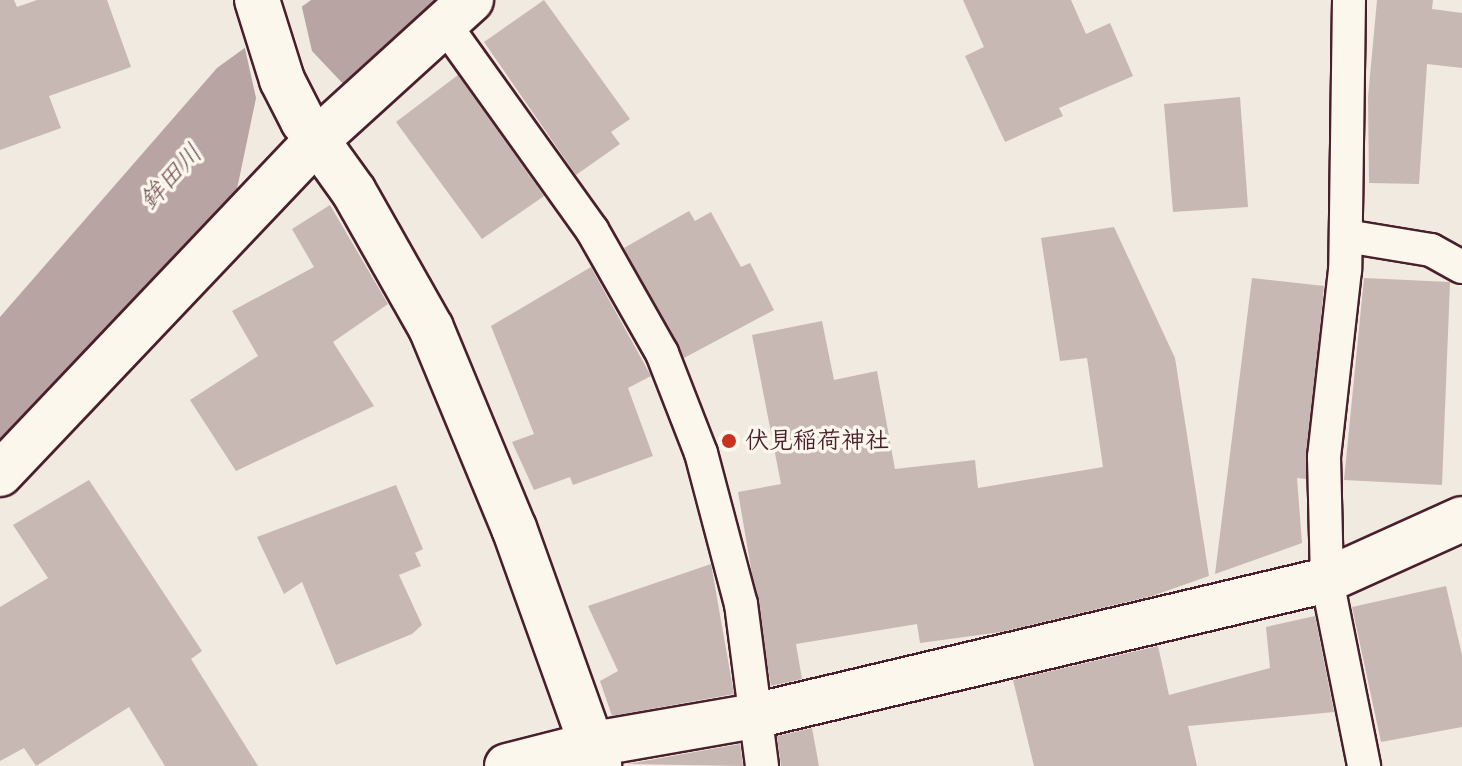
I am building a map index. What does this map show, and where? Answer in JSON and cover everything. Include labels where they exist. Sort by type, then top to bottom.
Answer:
[{"type":"street","points":[[257,0],[282,80],[310,130],[354,192],[431,328],[514,528],[596,755]]},
{"type":"street","points":[[0,474],[310,130],[457,11]]},
{"type":"street","points":[[507,766],[596,755],[1327,580],[1462,519]]},
{"type":"lane","points":[[1349,0],[1346,236],[1324,457],[1327,580],[1364,766]]},
{"type":"lane","points":[[457,11],[592,230],[662,353],[701,453],[741,604],[762,766]]},
{"type":"lane","points":[[1346,236],[1431,250],[1462,267]]},
{"type":"water","name":"鉾田川","points":[[311,0],[448,0],[0,449],[0,317],[217,68]]},
{"type":"pier","points":[[301,3],[312,51],[347,88],[237,189],[256,98],[244,44]]},
{"type":"building","points":[[0,0],[14,0],[17,7],[37,0],[107,0],[131,67],[49,96],[61,128],[0,150]]},
{"type":"building","points":[[544,0],[630,119],[611,132],[620,144],[576,175],[484,42]]},
{"type":"building","points":[[963,0],[1071,0],[1086,34],[1110,23],[1133,76],[1059,108],[1063,116],[1005,142],[965,56],[984,47]]},
{"type":"building","points":[[1377,0],[1433,0],[1432,9],[1462,13],[1462,68],[1427,64],[1419,184],[1369,183],[1368,97]]},
{"type":"building","points":[[458,75],[544,196],[482,239],[396,122]]},
{"type":"building","points":[[1240,97],[1248,207],[1173,212],[1164,104]]},
{"type":"building","points":[[330,205],[388,304],[333,342],[374,406],[236,471],[190,400],[258,356],[232,311],[314,267],[292,229]]},
{"type":"building","points":[[689,211],[695,221],[711,212],[741,267],[750,263],[774,310],[684,358],[624,248]]},
{"type":"building","points":[[1114,227],[1175,358],[1209,576],[1152,596],[1001,632],[920,643],[917,624],[796,644],[802,679],[771,686],[738,492],[781,484],[752,335],[822,321],[834,380],[877,371],[895,469],[975,460],[978,488],[1103,467],[1087,358],[1060,361],[1041,238]]},
{"type":"building","points":[[591,267],[651,376],[628,388],[653,456],[573,485],[570,477],[534,490],[512,442],[534,434],[491,326]]},
{"type":"building","points":[[1252,278],[1324,286],[1306,479],[1297,478],[1302,543],[1215,574]]},
{"type":"building","points":[[1364,278],[1450,282],[1442,485],[1344,480]]},
{"type":"building","points":[[89,480],[202,651],[191,659],[258,766],[165,766],[129,707],[36,766],[24,748],[0,761],[0,607],[48,578],[13,525]]},
{"type":"building","points":[[396,485],[423,549],[415,553],[421,566],[399,575],[422,625],[412,634],[336,665],[302,582],[284,594],[257,537]]},
{"type":"building","points":[[711,564],[734,694],[612,716],[600,681],[618,671],[588,606]]},
{"type":"building","points":[[1446,586],[1462,655],[1462,727],[1381,742],[1352,607]]},
{"type":"building","points":[[1315,616],[1334,712],[1188,726],[1197,766],[1034,766],[1013,680],[1158,646],[1169,695],[1270,668],[1266,627]]},
{"type":"building","points":[[812,728],[819,766],[781,766],[777,736]]},
{"type":"building","points":[[740,744],[743,766],[627,764]]},
{"type":"place","name":"伏見稲荷神社","points":[[729,441]]}]
